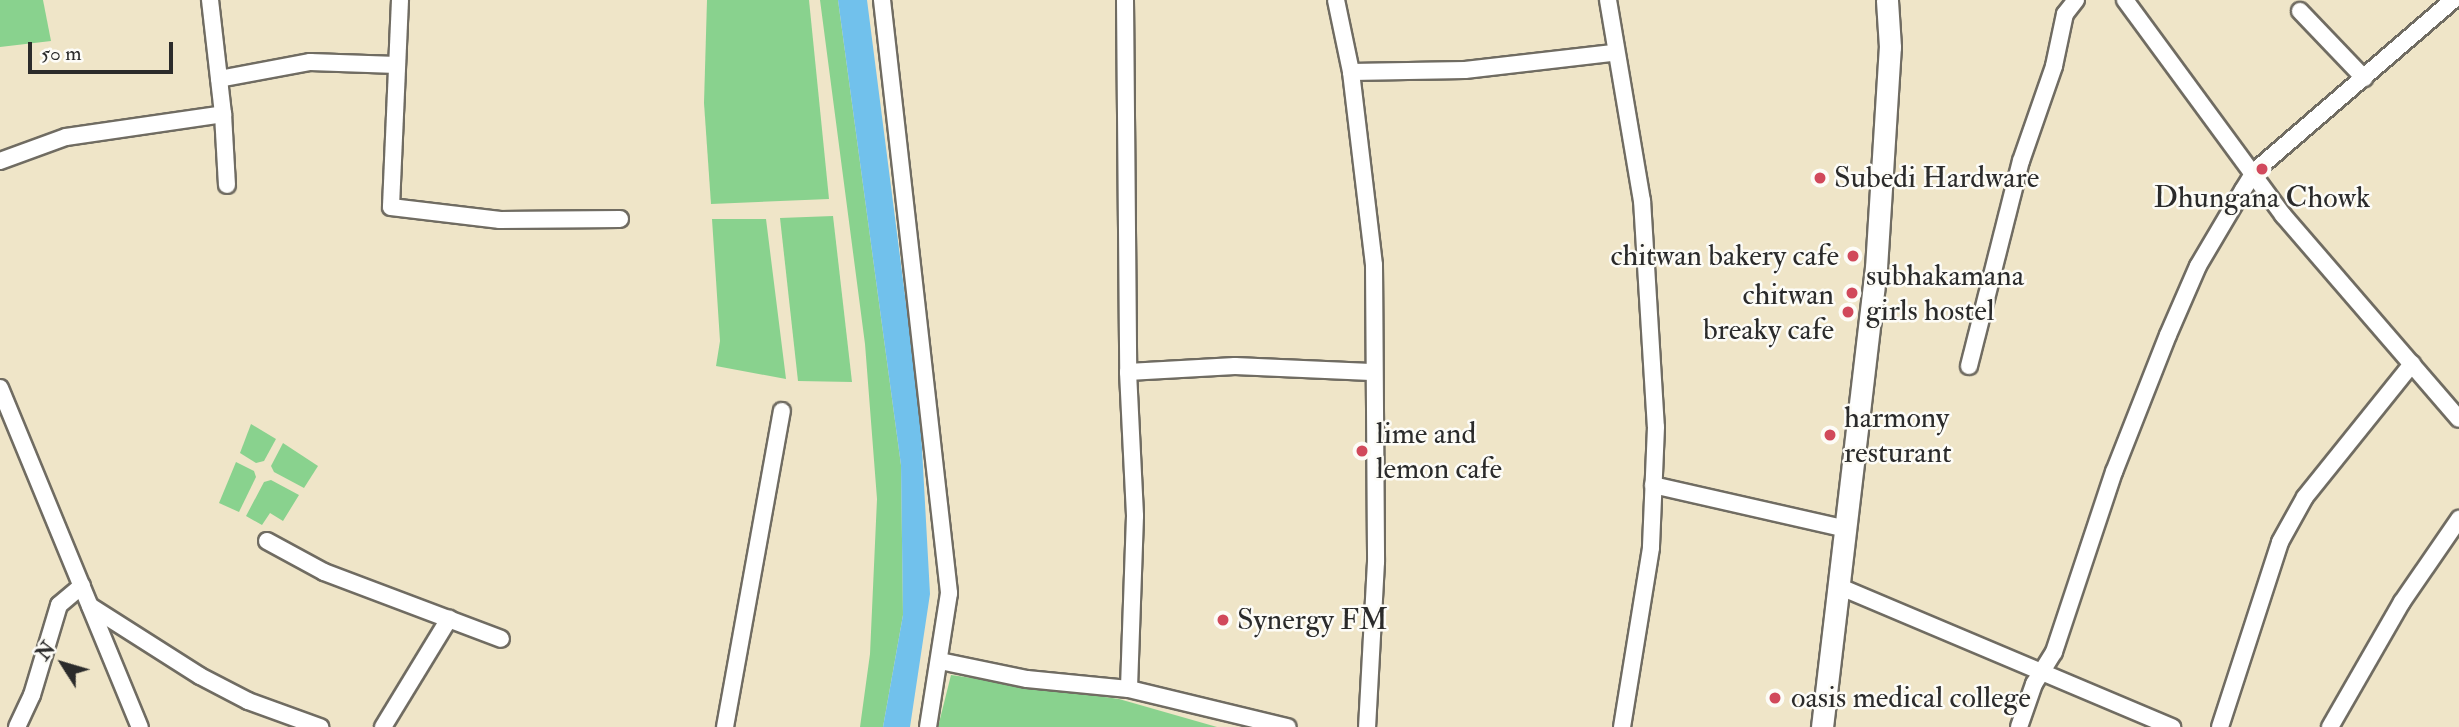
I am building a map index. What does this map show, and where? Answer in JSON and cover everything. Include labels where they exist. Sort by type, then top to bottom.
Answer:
[{"type":"street","points":[[210,0],[223,114],[227,185]]},
{"type":"street","points":[[400,0],[390,207],[500,220],[620,219]]},
{"type":"street","points":[[882,0],[949,593],[928,727]]},
{"type":"street","points":[[1125,0],[1128,372],[1135,516],[1129,689]]},
{"type":"street","points":[[1336,0],[1351,72],[1374,265],[1371,372],[1376,562],[1367,727]]},
{"type":"street","points":[[1608,0],[1613,53],[1642,200],[1656,427],[1651,548],[1622,727]]},
{"type":"street","points":[[1822,727],[1882,190],[1890,47],[1887,0]]},
{"type":"street","points":[[1969,366],[2021,161],[2054,66],[2065,15],[2076,0]]},
{"type":"street","points":[[2125,0],[2255,171],[2283,215],[2459,419]]},
{"type":"street","points":[[2019,727],[2039,673],[2054,652],[2114,472],[2198,266],[2255,171],[2453,0]]},
{"type":"street","points":[[2300,11],[2364,78]]},
{"type":"street","points":[[1351,72],[1465,70],[1613,53]]},
{"type":"street","points":[[219,79],[310,62],[397,65]]},
{"type":"street","points":[[0,161],[66,137],[223,114]]},
{"type":"street","points":[[2220,727],[2280,542],[2305,497],[2412,364]]},
{"type":"street","points":[[1128,372],[1235,366],[1371,372]]},
{"type":"street","points":[[0,387],[140,727]]},
{"type":"street","points":[[724,727],[782,411]]},
{"type":"street","points":[[1653,485],[1846,529]]},
{"type":"street","points":[[2330,727],[2402,602],[2459,519]]},
{"type":"street","points":[[267,541],[324,572],[501,639]]},
{"type":"street","points":[[17,727],[32,695],[59,605],[82,586]]},
{"type":"street","points":[[1838,586],[2172,727]]},
{"type":"street","points":[[90,606],[200,676],[248,701],[320,727]]},
{"type":"street","points":[[383,727],[449,620]]},
{"type":"street","points":[[940,661],[1027,679],[1129,689],[1287,727]]},
{"type":"green space","points":[[0,0],[43,0],[51,41],[0,47]]},
{"type":"green space","points":[[707,0],[809,0],[829,199],[711,204],[704,103]]},
{"type":"green space","points":[[820,0],[838,0],[901,465],[903,615],[883,727],[860,727],[870,654],[877,499],[865,344]]},
{"type":"green space","points":[[833,216],[852,382],[798,381],[780,218]]},
{"type":"green space","points":[[712,219],[766,219],[786,379],[716,366],[720,341]]},
{"type":"green space","points":[[251,424],[276,439],[264,461],[256,463],[240,453]]},
{"type":"green space","points":[[283,443],[318,466],[304,488],[274,472],[271,466]]},
{"type":"green space","points":[[236,462],[254,471],[256,477],[239,512],[219,503]]},
{"type":"green space","points":[[271,480],[299,495],[283,521],[270,513],[262,525],[246,516],[264,482]]},
{"type":"green space","points":[[951,675],[1119,699],[1217,727],[938,727]]},
{"type":"water","points":[[838,0],[867,0],[920,412],[930,594],[910,727],[883,727],[903,615],[901,465]]},
{"type":"place","name":"Dhungana Chowk","points":[[2262,169]]},
{"type":"place","name":"Subedi Hardware","points":[[1820,178]]},
{"type":"place","name":"chitwan bakery cafe","points":[[1853,256]]},
{"type":"place","name":"subhakamana girls hostel","points":[[1852,293]]},
{"type":"place","name":"chitwan breaky cafe","points":[[1848,312]]},
{"type":"place","name":"harmony resturant","points":[[1830,435]]},
{"type":"place","name":"lime and lemon cafe","points":[[1362,451]]},
{"type":"place","name":"Synergy FM","points":[[1223,620]]},
{"type":"place","name":"oasis medical college","points":[[1775,698]]}]
